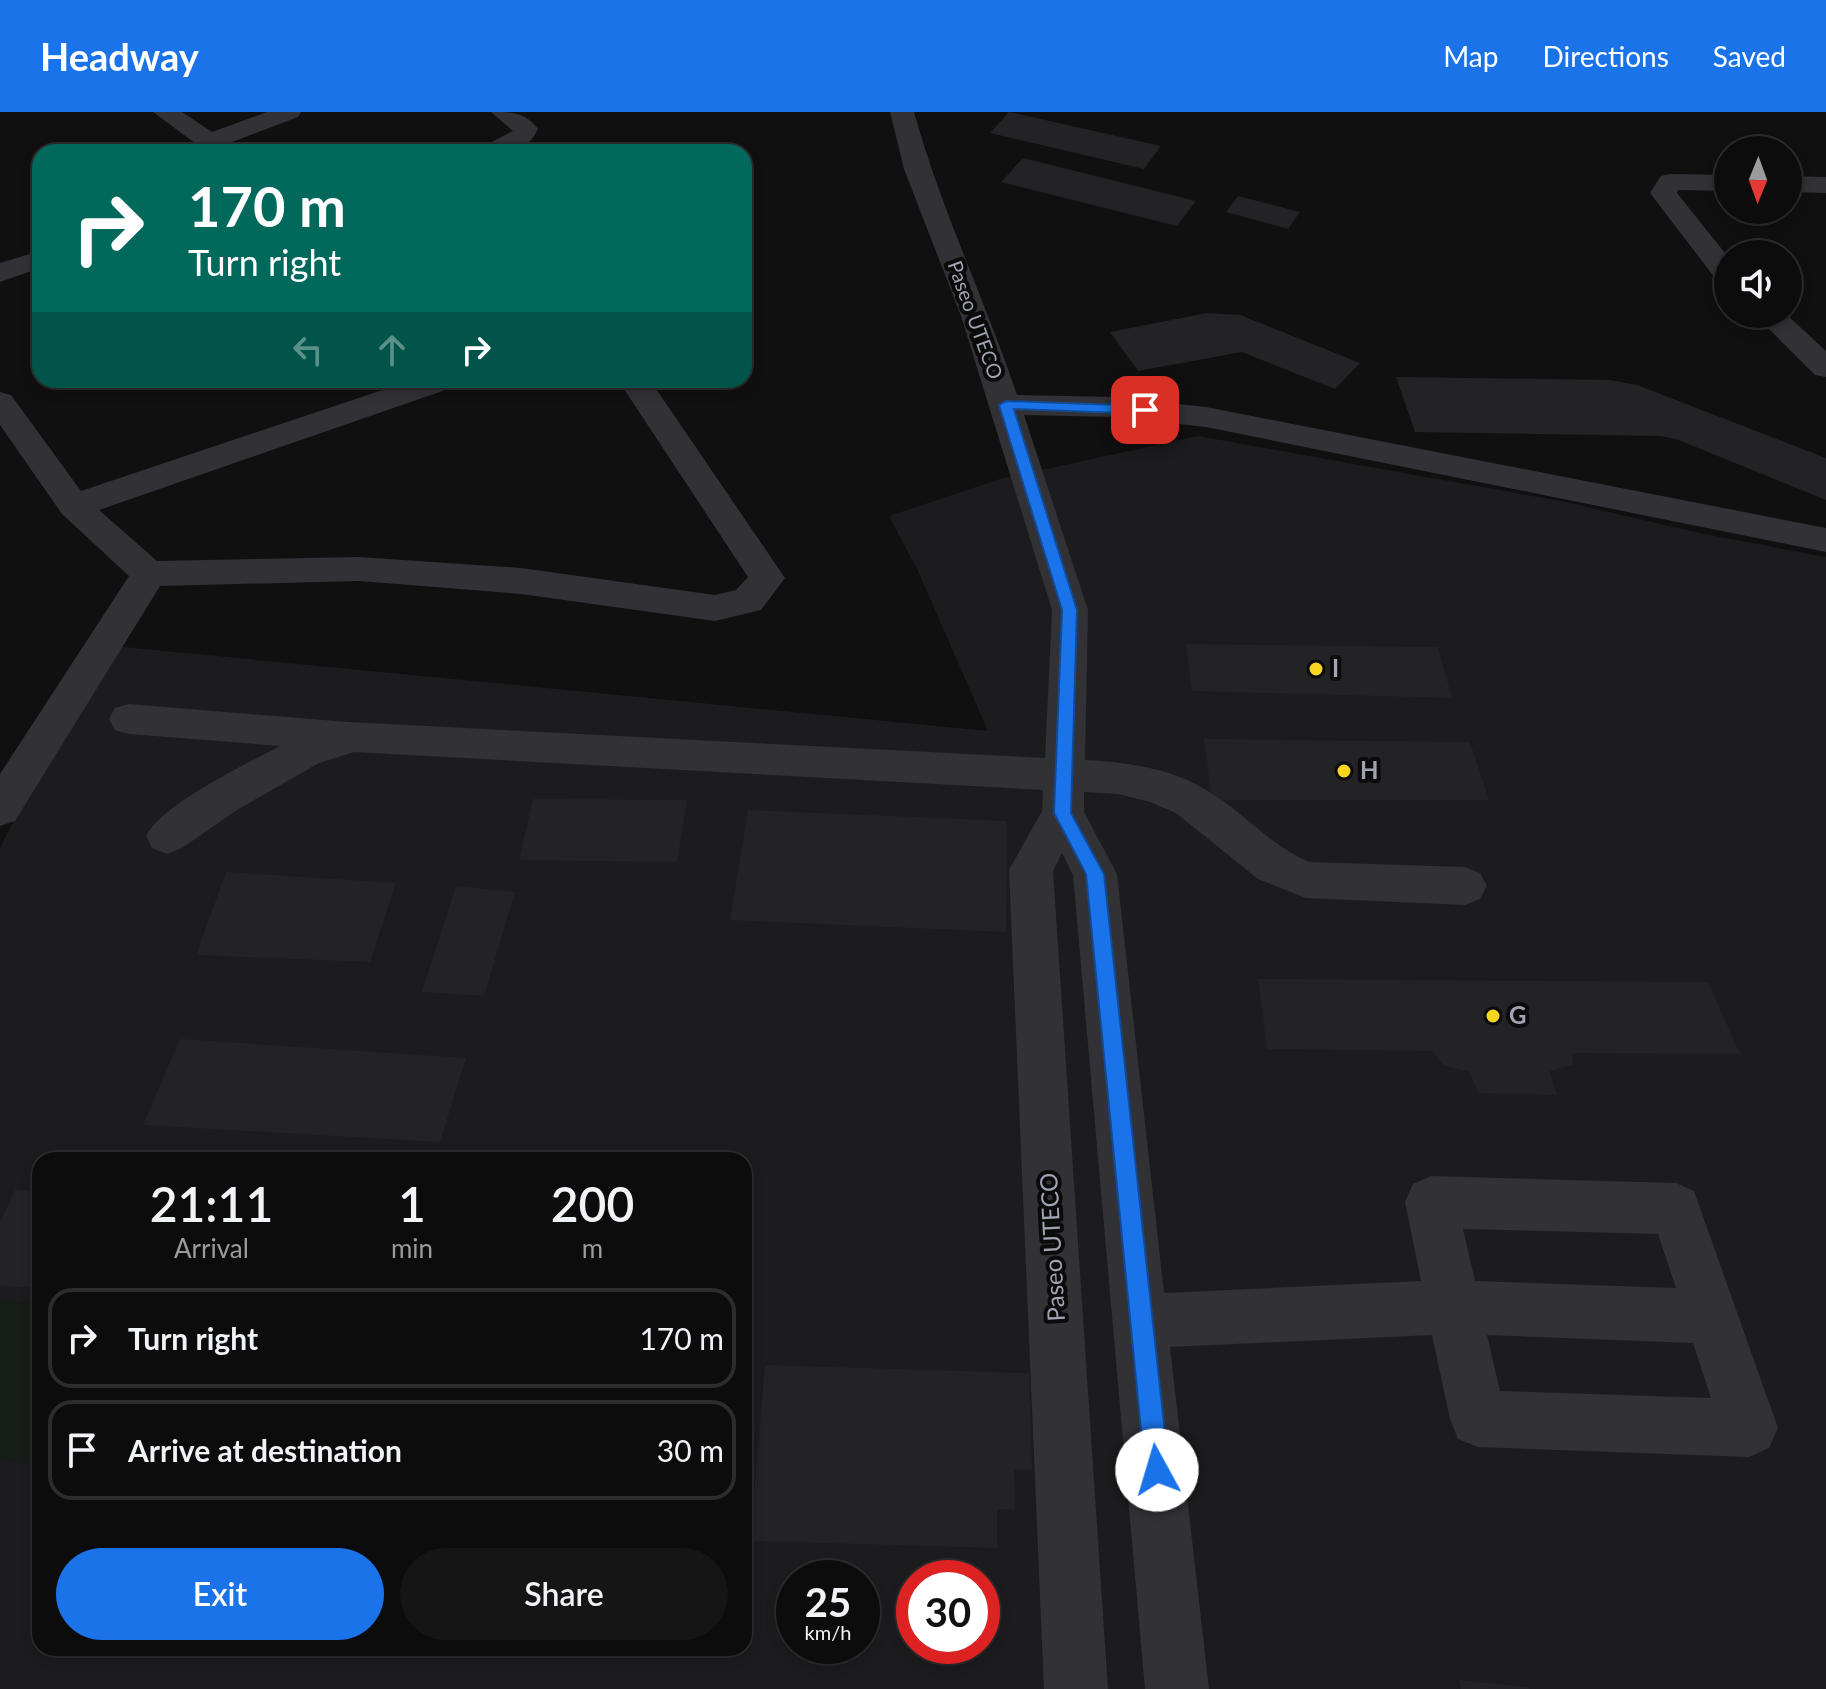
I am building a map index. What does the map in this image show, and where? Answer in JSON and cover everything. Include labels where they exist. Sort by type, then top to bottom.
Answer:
[{"type":"street","points":[[165,112],[208,144]]},
{"type":"street","points":[[219,144],[289,112]]},
{"type":"street","points":[[503,112],[526,129],[521,139],[509,144]]},
{"type":"street","name":"Paseo UTECO","points":[[902,112],[917,169],[976,316],[1070,610],[1064,794],[1031,870],[1076,1689]]},
{"type":"street","points":[[1714,183],[1670,182],[1663,193],[1714,258]]},
{"type":"street","points":[[1802,184],[1826,185]]},
{"type":"street","points":[[0,273],[32,262]]},
{"type":"street","points":[[1784,328],[1826,368]]},
{"type":"street","points":[[74,506],[420,388]]},
{"type":"street","points":[[0,402],[74,506],[149,574],[359,569],[521,581],[715,608],[748,601],[767,578],[640,388]]},
{"type":"street","points":[[1006,405],[1115,407],[1206,417],[1826,540]]},
{"type":"street","points":[[0,809],[149,574]]},
{"type":"street","points":[[129,719],[1064,794],[1118,778],[1157,787],[1191,801],[1273,866],[1306,880],[1465,886]]},
{"type":"street","points":[[167,836],[222,798],[305,751],[354,736]]},
{"type":"street","name":"Paseo UTECO","points":[[1064,794],[1095,874],[1177,1689]]},
{"type":"street","points":[[1431,1202],[1676,1209],[1749,1428],[1478,1419],[1455,1307],[1431,1202]]},
{"type":"street","points":[[1141,1321],[1455,1307],[1712,1317]]},
{"type":"shaded area","points":[[1198,436],[1566,502],[1699,533],[1826,557],[1826,1689],[0,1689],[0,848],[103,645],[988,731],[918,571],[889,516],[1000,479]]},
{"type":"shaded area","points":[[0,1301],[32,1303],[32,1463],[0,1461]]},
{"type":"building","points":[[1009,112],[1161,146],[1144,169],[990,133]]},
{"type":"building","points":[[1023,158],[1196,201],[1177,226],[1001,182]]},
{"type":"building","points":[[1238,196],[1300,212],[1288,229],[1226,212]]},
{"type":"building","points":[[1207,313],[1240,315],[1360,363],[1335,389],[1242,352],[1138,371],[1110,332]]},
{"type":"building","points":[[1396,377],[1610,380],[1637,385],[1826,458],[1826,500],[1676,439],[1660,436],[1415,432]]},
{"type":"building","name":"I","points":[[1186,644],[1438,647],[1452,698],[1192,691]]},
{"type":"building","name":"H","points":[[1204,739],[1470,742],[1489,800],[1212,800]]},
{"type":"building","points":[[533,799],[687,800],[677,862],[519,860]]},
{"type":"building","points":[[748,810],[1007,821],[1006,932],[730,920]]},
{"type":"building","points":[[226,872],[396,883],[370,962],[196,955]]},
{"type":"building","points":[[456,886],[515,892],[484,996],[422,992]]},
{"type":"building","name":"G","points":[[1258,979],[1708,982],[1740,1054],[1573,1053],[1572,1065],[1550,1071],[1557,1095],[1478,1093],[1470,1072],[1443,1065],[1432,1051],[1267,1049]]},
{"type":"building","points":[[180,1039],[466,1058],[440,1142],[143,1125]]},
{"type":"building","points":[[15,1190],[32,1191],[32,1288],[0,1286],[0,1222]]},
{"type":"building","points":[[765,1365],[1029,1373],[1032,1470],[1014,1470],[1015,1510],[997,1509],[997,1548],[752,1541]]},
{"type":"building","points":[[1459,1680],[1529,1687],[1529,1689],[1461,1689]]},
{"type":"place","name":"I","points":[[1316,669]]},
{"type":"place","name":"H","points":[[1344,771]]},
{"type":"place","name":"G","points":[[1493,1016]]},
{"type":"route","points":[[1145,410],[1006,405],[1070,610],[1063,813],[1095,874],[1157,1470]]}]
